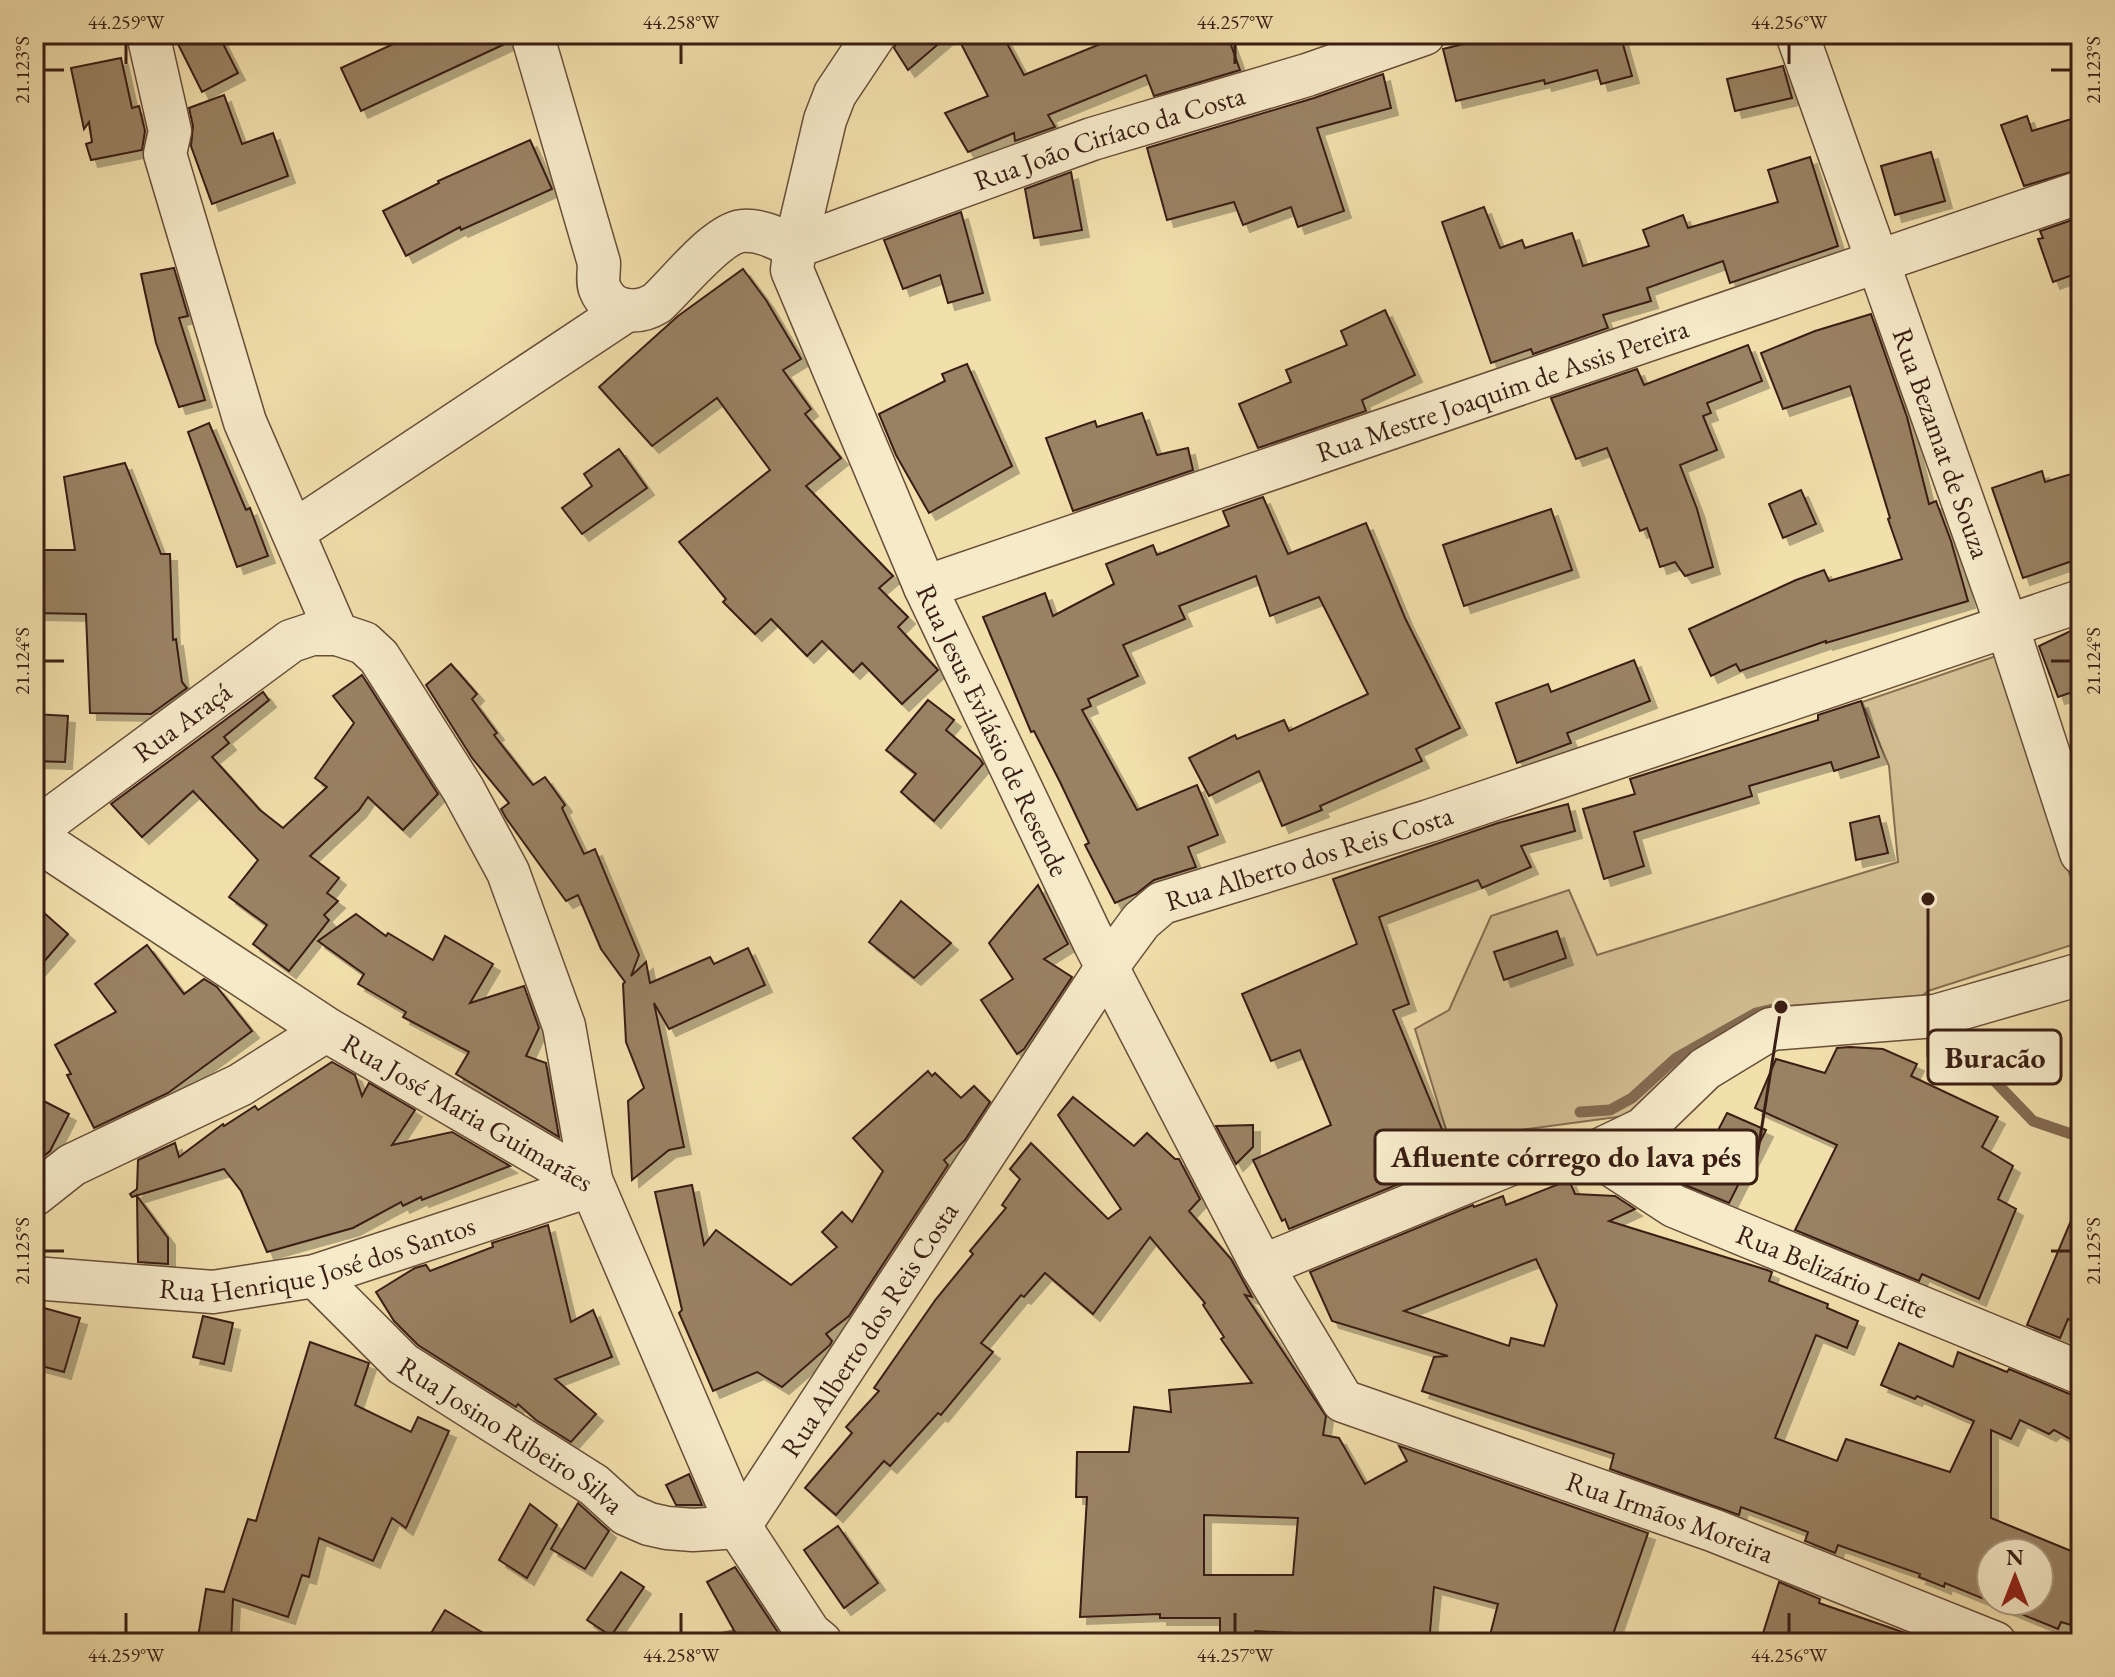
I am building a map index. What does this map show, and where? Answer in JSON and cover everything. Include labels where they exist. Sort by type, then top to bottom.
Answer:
[{"type":"street","points":[[148,34],[170,131],[165,154],[245,422],[337,634],[364,643],[379,657],[463,789],[508,872],[564,1026],[592,1185]]},
{"type":"street","points":[[532,34],[599,263],[599,287],[616,308],[647,309],[657,303],[720,241],[735,233],[764,234],[795,247]]},
{"type":"street","name":"Rua Jesus Evilásio de Resende","points":[[875,34],[835,94],[825,120],[792,270],[925,587],[1107,967],[1262,1266],[1343,1401]]},
{"type":"street","name":"Rua João Ciríaco da Costa","points":[[795,247],[1092,139],[1307,75],[1424,34]]},
{"type":"street","name":"Rua Bezamat de Souza","points":[[1797,34],[2007,626],[2081,853]]},
{"type":"street","name":"Rua Mestre Joaquim de Assis Pereira","points":[[925,587],[2081,192]]},
{"type":"street","points":[[293,532],[627,310]]},
{"type":"street","name":"Rua Alberto dos Reis Costa","points":[[739,1527],[1107,967],[1141,921],[1162,903],[1429,821],[2081,601]]},
{"type":"street","name":"Rua Araçá","points":[[34,831],[291,641],[312,634],[337,634]]},
{"type":"street","name":"Rua José Maria Guimarães","points":[[34,837],[327,1030],[592,1185],[739,1527],[809,1634],[820,1643]]},
{"type":"street","points":[[1262,1266],[1523,1159],[1593,1153],[1643,1129],[1705,1069],[1771,1029],[1935,1016],[2081,974]]},
{"type":"street","points":[[34,1195],[72,1165],[240,1085],[327,1030]]},
{"type":"street","name":"Rua Belizário Leite","points":[[1593,1153],[1674,1206],[2081,1373]]},
{"type":"street","name":"Rua Henrique José dos Santos","points":[[34,1278],[213,1292],[315,1276],[592,1185]]},
{"type":"street","name":"Rua Josino Ribeiro Silva","points":[[315,1276],[403,1364],[594,1485],[626,1514],[667,1528],[739,1527]]},
{"type":"street","name":"Rua Irmãos Moreira","points":[[1343,1401],[1715,1531],[1995,1643]]},
{"type":"shaded area","points":[[1996,656],[2081,908],[2081,942],[1928,991],[1915,1002],[1775,1017],[1639,1114],[1521,1130],[1454,1155],[1415,1029],[1449,1010],[1491,916],[1569,890],[1597,955],[1898,862],[1889,766],[1862,702]]},
{"type":"building","points":[[173,34],[218,34],[238,73],[202,92]]},
{"type":"building","points":[[415,34],[509,34],[509,42],[361,111],[341,68]]},
{"type":"building","points":[[899,34],[950,34],[908,70],[894,48]]},
{"type":"building","points":[[956,34],[1002,34],[1024,75],[1125,34],[1227,34],[1240,70],[1154,96],[1146,75],[1048,115],[1055,127],[1015,141],[1014,133],[968,152],[945,113],[988,96]]},
{"type":"building","points":[[1478,34],[1620,34],[1632,76],[1601,84],[1597,70],[1545,84],[1544,80],[1456,101],[1443,49],[1480,40]]},
{"type":"building","points":[[121,58],[132,108],[139,106],[145,131],[142,150],[91,160],[86,144],[92,142],[89,122],[84,129],[71,68]]},
{"type":"building","points":[[1783,66],[1792,98],[1735,111],[1727,79]]},
{"type":"building","points":[[1383,74],[1391,108],[1317,128],[1344,211],[1298,227],[1291,207],[1243,225],[1234,202],[1167,220],[1147,148]]},
{"type":"building","points":[[224,95],[242,144],[273,133],[288,176],[212,204],[191,146],[193,126],[189,108]]},
{"type":"building","points":[[2027,116],[2032,131],[2081,116],[2081,169],[2024,186],[2001,125]]},
{"type":"building","points":[[530,140],[552,189],[461,230],[460,227],[406,256],[383,211],[438,181]]},
{"type":"building","points":[[1931,152],[1945,201],[1895,215],[1881,166]]},
{"type":"building","points":[[1810,157],[1838,246],[1730,283],[1723,261],[1647,288],[1651,301],[1603,315],[1608,328],[1533,354],[1531,349],[1491,363],[1442,222],[1484,207],[1500,248],[1522,240],[1525,248],[1572,233],[1583,266],[1649,246],[1643,230],[1683,215],[1688,228],[1778,202],[1768,170]]},
{"type":"building","points":[[1071,172],[1082,230],[1034,238],[1025,189]]},
{"type":"building","points":[[961,212],[983,293],[948,303],[940,275],[903,289],[884,240]]},
{"type":"building","points":[[2081,217],[2081,272],[2053,282],[2038,239],[2043,238],[2040,231]]},
{"type":"building","points":[[174,268],[188,316],[179,318],[205,400],[179,407],[156,343],[141,274]]},
{"type":"building","points":[[743,269],[766,300],[801,359],[783,370],[811,409],[805,414],[841,458],[806,486],[893,576],[879,588],[908,617],[898,627],[938,670],[902,704],[862,663],[853,672],[822,641],[807,656],[771,619],[755,634],[723,602],[726,599],[679,542],[770,470],[717,398],[652,446],[599,387],[678,316]]},
{"type":"building","points":[[1385,310],[1415,375],[1362,400],[1366,411],[1258,448],[1239,404],[1291,382],[1286,370],[1347,345],[1341,331]]},
{"type":"building","points":[[1871,314],[1907,417],[1929,504],[1936,501],[1968,601],[1826,641],[1740,671],[1736,664],[1711,676],[1689,629],[1824,570],[1829,581],[1902,559],[1850,386],[1783,409],[1761,353],[1815,331]]},
{"type":"building","points":[[1748,345],[1762,381],[1707,403],[1711,413],[1703,416],[1717,450],[1680,465],[1697,509],[1713,567],[1685,576],[1675,562],[1660,567],[1647,528],[1640,531],[1607,448],[1576,459],[1551,398],[1637,369],[1644,385]]},
{"type":"building","points":[[967,364],[1012,466],[929,513],[896,455],[879,414],[945,381],[942,374]]},
{"type":"building","points":[[1142,413],[1157,455],[1188,448],[1193,470],[1073,511],[1046,438],[1095,421],[1097,427]]},
{"type":"building","points":[[209,423],[246,510],[250,508],[268,556],[237,567],[188,432]]},
{"type":"building","points":[[619,449],[647,488],[582,534],[562,508],[592,486],[584,474]]},
{"type":"building","points":[[125,463],[161,554],[170,554],[173,640],[176,639],[182,682],[187,688],[151,714],[90,713],[86,614],[34,613],[35,550],[75,550],[64,477]]},
{"type":"building","points":[[2042,471],[2045,482],[2081,471],[2081,558],[2023,578],[1992,488]]},
{"type":"building","points":[[1801,490],[1816,524],[1783,538],[1769,504]]},
{"type":"building","points":[[1263,497],[1288,554],[1366,523],[1405,618],[1460,728],[1416,749],[1422,761],[1282,826],[1259,771],[1209,796],[1189,758],[1235,735],[1237,739],[1284,720],[1289,731],[1368,694],[1319,597],[1270,616],[1256,576],[1179,606],[1185,619],[1123,645],[1138,676],[1088,699],[1091,706],[1082,710],[1137,810],[1197,785],[1218,835],[1188,847],[1196,867],[1154,880],[1136,894],[1115,903],[1085,845],[1089,843],[1060,782],[1034,731],[1031,732],[983,617],[1045,593],[1053,616],[1114,584],[1106,564],[1153,545],[1157,555],[1229,526],[1223,511]]},
{"type":"building","points":[[1551,509],[1572,570],[1464,606],[1443,545]]},
{"type":"building","points":[[2081,626],[2081,689],[2058,697],[2039,646]]},
{"type":"building","points":[[1634,660],[1650,701],[1567,733],[1571,743],[1517,763],[1496,703],[1548,684],[1551,692]]},
{"type":"building","points":[[451,664],[477,694],[472,699],[497,733],[494,735],[533,785],[545,777],[565,805],[562,808],[584,854],[595,849],[639,955],[631,976],[646,962],[650,983],[710,957],[714,964],[748,948],[765,985],[669,1029],[654,1003],[684,1147],[669,1150],[632,1180],[628,1101],[644,1088],[626,1042],[625,982],[601,949],[578,895],[566,901],[506,818],[501,809],[509,803],[472,758],[426,685]]},
{"type":"building","points":[[362,675],[438,794],[403,830],[368,797],[359,810],[310,856],[339,878],[327,893],[338,901],[324,915],[329,920],[289,971],[253,944],[267,925],[229,897],[258,860],[193,791],[142,837],[111,804],[263,692],[269,700],[224,737],[229,743],[212,757],[260,810],[283,828],[327,787],[315,778],[354,723],[333,696]]},
{"type":"building","points":[[928,700],[954,720],[946,730],[983,764],[934,821],[901,792],[916,774],[886,750]]},
{"type":"building","points":[[1861,701],[1879,757],[1834,771],[1831,762],[1749,786],[1752,796],[1634,832],[1644,866],[1604,879],[1583,809],[1635,794],[1630,779],[1818,720],[1818,715]]},
{"type":"building","points":[[34,714],[68,716],[65,762],[34,761]]},
{"type":"building","points":[[1568,804],[1575,831],[1521,846],[1531,867],[1482,888],[1478,880],[1379,917],[1409,1004],[1393,1010],[1455,1161],[1289,1229],[1285,1219],[1282,1221],[1253,1160],[1331,1125],[1300,1050],[1271,1061],[1242,994],[1357,944],[1333,879],[1498,823]]},
{"type":"building","points":[[1879,816],[1888,853],[1856,860],[1850,823]]},
{"type":"building","points":[[1038,885],[1068,944],[1044,959],[1072,977],[1024,1049],[1017,1054],[981,1000],[1013,979],[989,943]]},
{"type":"building","points":[[901,901],[951,943],[914,978],[869,942]]},
{"type":"building","points":[[34,904],[68,934],[34,973]]},
{"type":"building","points":[[356,914],[386,936],[388,933],[433,960],[445,936],[493,964],[470,1003],[524,986],[539,1028],[526,1056],[546,1063],[559,1137],[456,1074],[469,1052],[403,1017],[406,1012],[358,984],[364,974],[318,941]]},
{"type":"building","points":[[1557,931],[1566,958],[1504,980],[1494,952]]},
{"type":"building","points":[[147,945],[184,994],[204,979],[217,987],[252,1031],[168,1093],[94,1128],[55,1045],[116,1012],[95,984]]},
{"type":"building","points":[[1837,1048],[1883,1049],[1917,1064],[1911,1076],[1998,1117],[1982,1147],[2013,1166],[1998,1199],[2016,1209],[1979,1299],[1922,1274],[1919,1281],[1795,1230],[1837,1145],[1755,1108],[1776,1059],[1825,1073]]},
{"type":"building","points":[[332,1062],[355,1075],[362,1096],[369,1083],[415,1110],[392,1145],[452,1132],[510,1166],[422,1200],[421,1197],[403,1206],[401,1202],[353,1228],[267,1252],[241,1191],[224,1169],[132,1197],[130,1194],[137,1189],[138,1160],[175,1143],[179,1157],[223,1124],[255,1106],[258,1110]]},
{"type":"building","points":[[928,1071],[932,1076],[935,1073],[961,1098],[974,1086],[990,1102],[965,1140],[944,1160],[948,1165],[849,1316],[826,1334],[832,1341],[830,1345],[782,1387],[757,1372],[713,1391],[679,1313],[682,1310],[655,1192],[692,1185],[704,1245],[716,1230],[791,1285],[837,1247],[822,1232],[842,1212],[852,1222],[883,1171],[853,1138]]},
{"type":"building","points":[[34,1096],[69,1114],[50,1151],[34,1164]]},
{"type":"building","points":[[1073,1097],[1134,1146],[1147,1133],[1175,1159],[1179,1159],[1200,1199],[1189,1211],[1231,1259],[1252,1297],[1245,1295],[1326,1416],[1323,1435],[1339,1438],[1365,1484],[1407,1461],[1399,1446],[1648,1533],[1610,1643],[1488,1643],[1498,1604],[1434,1587],[1429,1643],[1369,1643],[1370,1637],[1255,1631],[1255,1635],[1220,1635],[1220,1618],[1160,1618],[1160,1614],[1080,1617],[1087,1497],[1076,1497],[1077,1452],[1129,1452],[1134,1407],[1171,1412],[1169,1390],[1252,1383],[1221,1339],[1224,1337],[1203,1305],[1205,1303],[1150,1237],[1093,1314],[1045,1273],[1024,1297],[1021,1295],[981,1343],[993,1352],[941,1415],[938,1413],[890,1466],[884,1461],[836,1515],[805,1488],[852,1433],[846,1427],[879,1391],[874,1388],[936,1299],[973,1254],[970,1251],[1006,1208],[1002,1205],[1020,1179],[1010,1169],[1031,1143],[1108,1219],[1121,1209],[1058,1115]],"holes":[[[1204,1515],[1298,1518],[1293,1575],[1204,1575]]]},
{"type":"building","points":[[1727,1113],[1766,1130],[1729,1203],[1685,1185],[1666,1172],[1687,1133],[1711,1144]]},
{"type":"building","points":[[1253,1125],[1253,1147],[1236,1164],[1216,1126]]},
{"type":"building","points":[[1569,1180],[1575,1194],[1615,1196],[1635,1209],[1609,1221],[1772,1272],[1769,1281],[1828,1304],[1827,1308],[1858,1321],[1847,1348],[1816,1335],[1775,1438],[1837,1461],[1846,1439],[1950,1472],[1974,1421],[1917,1396],[1915,1399],[1881,1385],[1899,1343],[1953,1367],[1958,1352],[2081,1396],[2081,1445],[2054,1430],[2049,1434],[2020,1420],[2011,1439],[1991,1430],[1991,1518],[2037,1537],[1975,1537],[1975,1595],[1945,1583],[1944,1587],[1919,1577],[1920,1574],[1838,1545],[1835,1553],[1805,1541],[1808,1532],[1741,1507],[1739,1515],[1610,1469],[1614,1454],[1422,1391],[1434,1357],[1448,1356],[1332,1321],[1310,1272],[1473,1205],[1503,1196],[1506,1205]],"holes":[[[1536,1259],[1557,1305],[1544,1346],[1511,1338],[1509,1346],[1404,1311]]]},
{"type":"building","points":[[137,1196],[168,1238],[168,1264],[138,1262]]},
{"type":"building","points":[[2081,1197],[2081,1324],[2068,1319],[2060,1338],[2027,1325]]},
{"type":"building","points":[[548,1225],[571,1322],[593,1310],[612,1357],[555,1379],[596,1414],[571,1442],[536,1420],[518,1404],[516,1407],[418,1345],[394,1321],[376,1292],[415,1268],[426,1265],[430,1271],[493,1247],[492,1243]]},
{"type":"building","points":[[44,1308],[80,1318],[64,1372],[34,1364],[34,1343]]},
{"type":"building","points":[[203,1316],[233,1323],[224,1364],[193,1357]]},
{"type":"building","points":[[310,1342],[369,1363],[355,1405],[411,1432],[418,1417],[449,1431],[406,1528],[392,1518],[373,1561],[319,1538],[309,1577],[302,1575],[288,1617],[233,1599],[231,1643],[197,1643],[206,1589],[224,1592],[248,1519],[256,1521]]},
{"type":"building","points":[[689,1474],[702,1505],[676,1505],[666,1485]]},
{"type":"building","points":[[578,1503],[609,1531],[585,1569],[551,1549]]},
{"type":"building","points":[[530,1504],[557,1525],[527,1578],[499,1560]]},
{"type":"building","points":[[838,1526],[878,1583],[844,1608],[804,1550]]},
{"type":"building","points":[[2055,1544],[2081,1555],[2081,1628],[2061,1622],[2058,1629],[2029,1617],[2055,1617]]},
{"type":"building","points":[[735,1567],[785,1643],[741,1643],[707,1582]]},
{"type":"building","points":[[621,1572],[644,1587],[611,1636],[587,1620]]},
{"type":"building","points":[[1779,1582],[1820,1599],[1819,1603],[1914,1636],[1913,1643],[1760,1643]]},
{"type":"building","points":[[445,1610],[500,1643],[425,1643]]},
{"type":"waterway","points":[[1580,1112],[1610,1110],[1632,1098],[1676,1058],[1756,1013],[1773,1009]]},
{"type":"waterway","points":[[1938,1027],[1962,1055],[1986,1072],[2033,1121],[2080,1137]]},
{"type":"waterway","points":[[695,1643],[749,1632]]},
{"type":"place","name":"Buracão","points":[[1928,899]]},
{"type":"place","name":"Afluente córrego do lava pés","points":[[1781,1007]]}]
